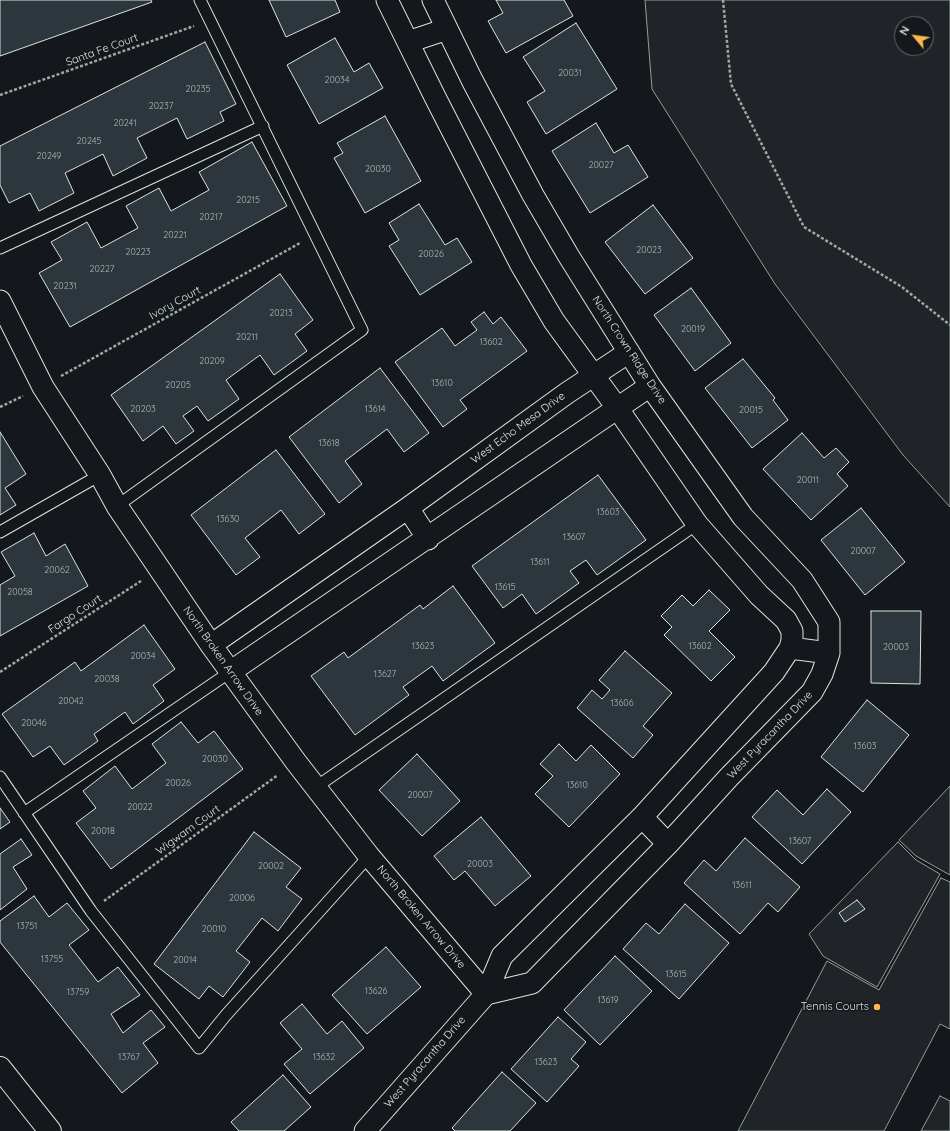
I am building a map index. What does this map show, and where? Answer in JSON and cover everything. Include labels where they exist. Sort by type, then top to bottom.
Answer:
[{"type":"street","points":[[387,0],[521,265],[554,320],[618,409],[697,524],[759,595],[786,620],[792,631],[790,648],[828,653]]},
{"type":"street","name":"North Crown Ridge Drive","points":[[433,0],[472,80],[533,195],[568,255],[650,386],[743,517],[802,580],[819,605],[829,622],[828,653]]},
{"type":"street","points":[[408,42],[447,29]]},
{"type":"street","name":"North Broken Arrow Drive","points":[[0,301],[43,387],[100,475],[117,506],[211,645],[296,762],[369,856],[486,994]]},
{"type":"street","name":"West Echo Mesa Drive","points":[[211,645],[408,508],[567,393],[629,352]]},
{"type":"street","points":[[230,672],[650,386]]},
{"type":"street","points":[[408,508],[428,538]]},
{"type":"street","name":"West Pyracantha Drive","points":[[365,1131],[486,994],[502,956],[642,817],[774,672],[790,648]]},
{"type":"street","name":"West Pyracantha Drive","points":[[486,994],[532,983],[668,844],[729,777],[812,692],[822,674],[828,653]]},
{"type":"street","points":[[642,817],[668,844]]},
{"type":"street","points":[[0,1068],[42,1128]]},
{"type":"lane","points":[[117,506],[362,330],[200,0]]},
{"type":"lane","points":[[0,248],[263,126]]},
{"type":"lane","points":[[0,532],[100,475]]},
{"type":"lane","points":[[316,787],[697,524]]},
{"type":"lane","points":[[24,813],[230,672]]},
{"type":"lane","points":[[0,777],[91,911],[199,1048],[226,1015],[369,856]]},
{"type":"path","points":[[723,0],[731,84],[804,227],[902,287],[950,325]]},
{"type":"path","name":"Santa Fe Court","points":[[0,95],[210,20]]},
{"type":"path","name":"Ivory Court","points":[[43,387],[315,234]]},
{"type":"path","name":"Fargo Court","points":[[0,672],[159,569]]},
{"type":"path","name":"Wigwam Court","points":[[91,911],[296,762]]},
{"type":"shaded area","points":[[645,0],[950,0],[950,507],[903,455],[775,284],[652,89]]},
{"type":"shaded area","points":[[950,786],[950,875],[916,856],[899,840]]},
{"type":"shaded area","points":[[898,842],[916,860],[940,874],[877,987],[823,956],[809,934]]},
{"type":"shaded area","name":"Tennis Courts","points":[[941,878],[950,882],[950,1029],[940,1024],[884,1131],[738,1131],[827,961],[879,990]]},
{"type":"shaded area","points":[[940,1096],[950,1101],[950,1131],[921,1131]]},
{"type":"building","points":[[0,0],[151,0],[152,2],[0,56]]},
{"type":"building","points":[[269,0],[335,0],[340,12],[286,37]]},
{"type":"building","points":[[496,0],[564,0],[573,16],[506,53],[488,21],[503,13]]},
{"type":"building","points":[[576,23],[617,89],[546,134],[527,102],[545,91],[523,57]]},
{"type":"building","points":[[335,38],[354,72],[369,63],[383,88],[319,124],[287,65]]},
{"type":"building","points":[[205,42],[236,104],[220,112],[224,121],[187,139],[177,118],[137,138],[147,158],[113,176],[103,154],[65,173],[74,193],[39,211],[30,193],[9,203],[0,185],[0,146]]},
{"type":"building","points":[[385,116],[421,181],[365,213],[334,158],[343,153],[337,143]]},
{"type":"building","points":[[596,123],[614,153],[628,145],[648,177],[590,213],[552,151]]},
{"type":"building","points":[[252,142],[287,206],[70,327],[39,273],[62,260],[51,242],[87,222],[101,248],[138,228],[126,206],[159,188],[171,211],[209,190],[199,172]]},
{"type":"building","points":[[419,204],[445,245],[457,238],[472,262],[420,295],[389,246],[399,240],[389,223]]},
{"type":"building","points":[[653,205],[693,258],[645,294],[605,242]]},
{"type":"building","points":[[280,274],[313,320],[295,334],[307,351],[274,375],[260,355],[226,380],[239,399],[208,421],[197,406],[183,416],[194,431],[176,444],[163,426],[143,441],[111,395]]},
{"type":"building","points":[[691,288],[731,343],[695,371],[654,315]]},
{"type":"building","points":[[484,312],[493,324],[501,317],[527,351],[460,400],[467,409],[443,427],[395,362],[442,328],[455,346],[477,330],[471,322]]},
{"type":"building","points":[[743,359],[775,398],[773,400],[788,420],[752,448],[705,388]]},
{"type":"building","points":[[380,368],[429,433],[404,452],[387,429],[345,461],[362,484],[339,503],[289,437]]},
{"type":"building","points":[[0,432],[26,474],[5,488],[16,505],[0,515]]},
{"type":"building","points":[[802,433],[824,458],[836,448],[849,462],[837,474],[848,486],[811,520],[763,469]]},
{"type":"building","points":[[276,450],[325,514],[299,534],[281,510],[245,538],[260,557],[236,575],[191,515]]},
{"type":"building","points":[[598,475],[646,540],[597,575],[586,560],[570,571],[579,583],[536,614],[522,594],[503,608],[472,566]]},
{"type":"building","points":[[861,508],[905,562],[865,595],[821,540]]},
{"type":"building","points":[[34,533],[46,556],[65,544],[88,586],[0,636],[0,585],[15,576],[1,552]]},
{"type":"building","points":[[453,586],[495,643],[443,681],[432,666],[403,687],[409,695],[355,735],[311,676],[344,652],[348,658],[420,605],[423,609]]},
{"type":"building","points":[[709,590],[730,610],[709,631],[735,657],[711,681],[664,635],[672,627],[661,616],[682,595],[693,606]]},
{"type":"building","points":[[871,611],[921,611],[920,684],[871,683]]},
{"type":"building","points":[[144,625],[175,669],[153,685],[164,701],[133,724],[125,712],[94,734],[98,741],[64,765],[50,746],[33,757],[2,714],[75,662],[81,671]]},
{"type":"building","points":[[625,651],[672,693],[643,726],[653,735],[633,758],[577,708],[592,690],[602,699],[610,690],[599,680]]},
{"type":"building","points":[[867,700],[909,735],[863,792],[821,757]]},
{"type":"building","points":[[181,722],[198,743],[214,731],[243,769],[111,869],[76,823],[96,808],[83,791],[115,766],[132,789],[166,763],[152,744]]},
{"type":"building","points":[[559,744],[576,761],[591,745],[620,774],[569,827],[535,794],[553,776],[540,764]]},
{"type":"building","points":[[417,754],[460,801],[422,836],[379,790]]},
{"type":"building","points":[[827,789],[851,812],[802,864],[752,817],[777,790],[803,815]]},
{"type":"building","points":[[0,808],[10,822],[0,829]]},
{"type":"building","points":[[481,817],[531,876],[495,906],[465,871],[454,880],[434,856]]},
{"type":"building","points":[[254,832],[301,868],[286,887],[302,899],[278,931],[262,918],[236,951],[250,962],[223,997],[209,986],[199,999],[154,964]]},
{"type":"building","points":[[745,838],[800,887],[778,912],[768,903],[740,934],[684,883],[704,860],[716,871]]},
{"type":"building","points":[[21,839],[32,855],[13,867],[27,889],[0,910],[0,854]]},
{"type":"building","points":[[34,896],[49,917],[67,903],[89,930],[69,945],[98,982],[118,967],[140,995],[111,1014],[123,1033],[151,1010],[165,1027],[143,1043],[158,1063],[122,1093],[0,942],[0,921]]},
{"type":"building","points":[[857,900],[865,909],[845,922],[839,913]]},
{"type":"building","points":[[685,904],[729,943],[679,999],[623,949],[646,923],[659,934]]},
{"type":"building","points":[[386,947],[421,987],[367,1034],[332,995]]},
{"type":"building","points":[[615,956],[652,991],[600,1045],[564,1010]]},
{"type":"building","points":[[302,1004],[327,1034],[342,1021],[364,1048],[310,1094],[284,1064],[302,1049],[280,1023]]},
{"type":"building","points":[[558,1017],[586,1042],[571,1059],[579,1066],[547,1102],[511,1069]]},
{"type":"building","points":[[502,1072],[536,1103],[510,1131],[455,1131],[452,1128]]},
{"type":"building","points":[[283,1075],[311,1107],[284,1131],[239,1131],[231,1122]]},
{"type":"place","name":"Tennis Courts","points":[[877,1007]]}]
